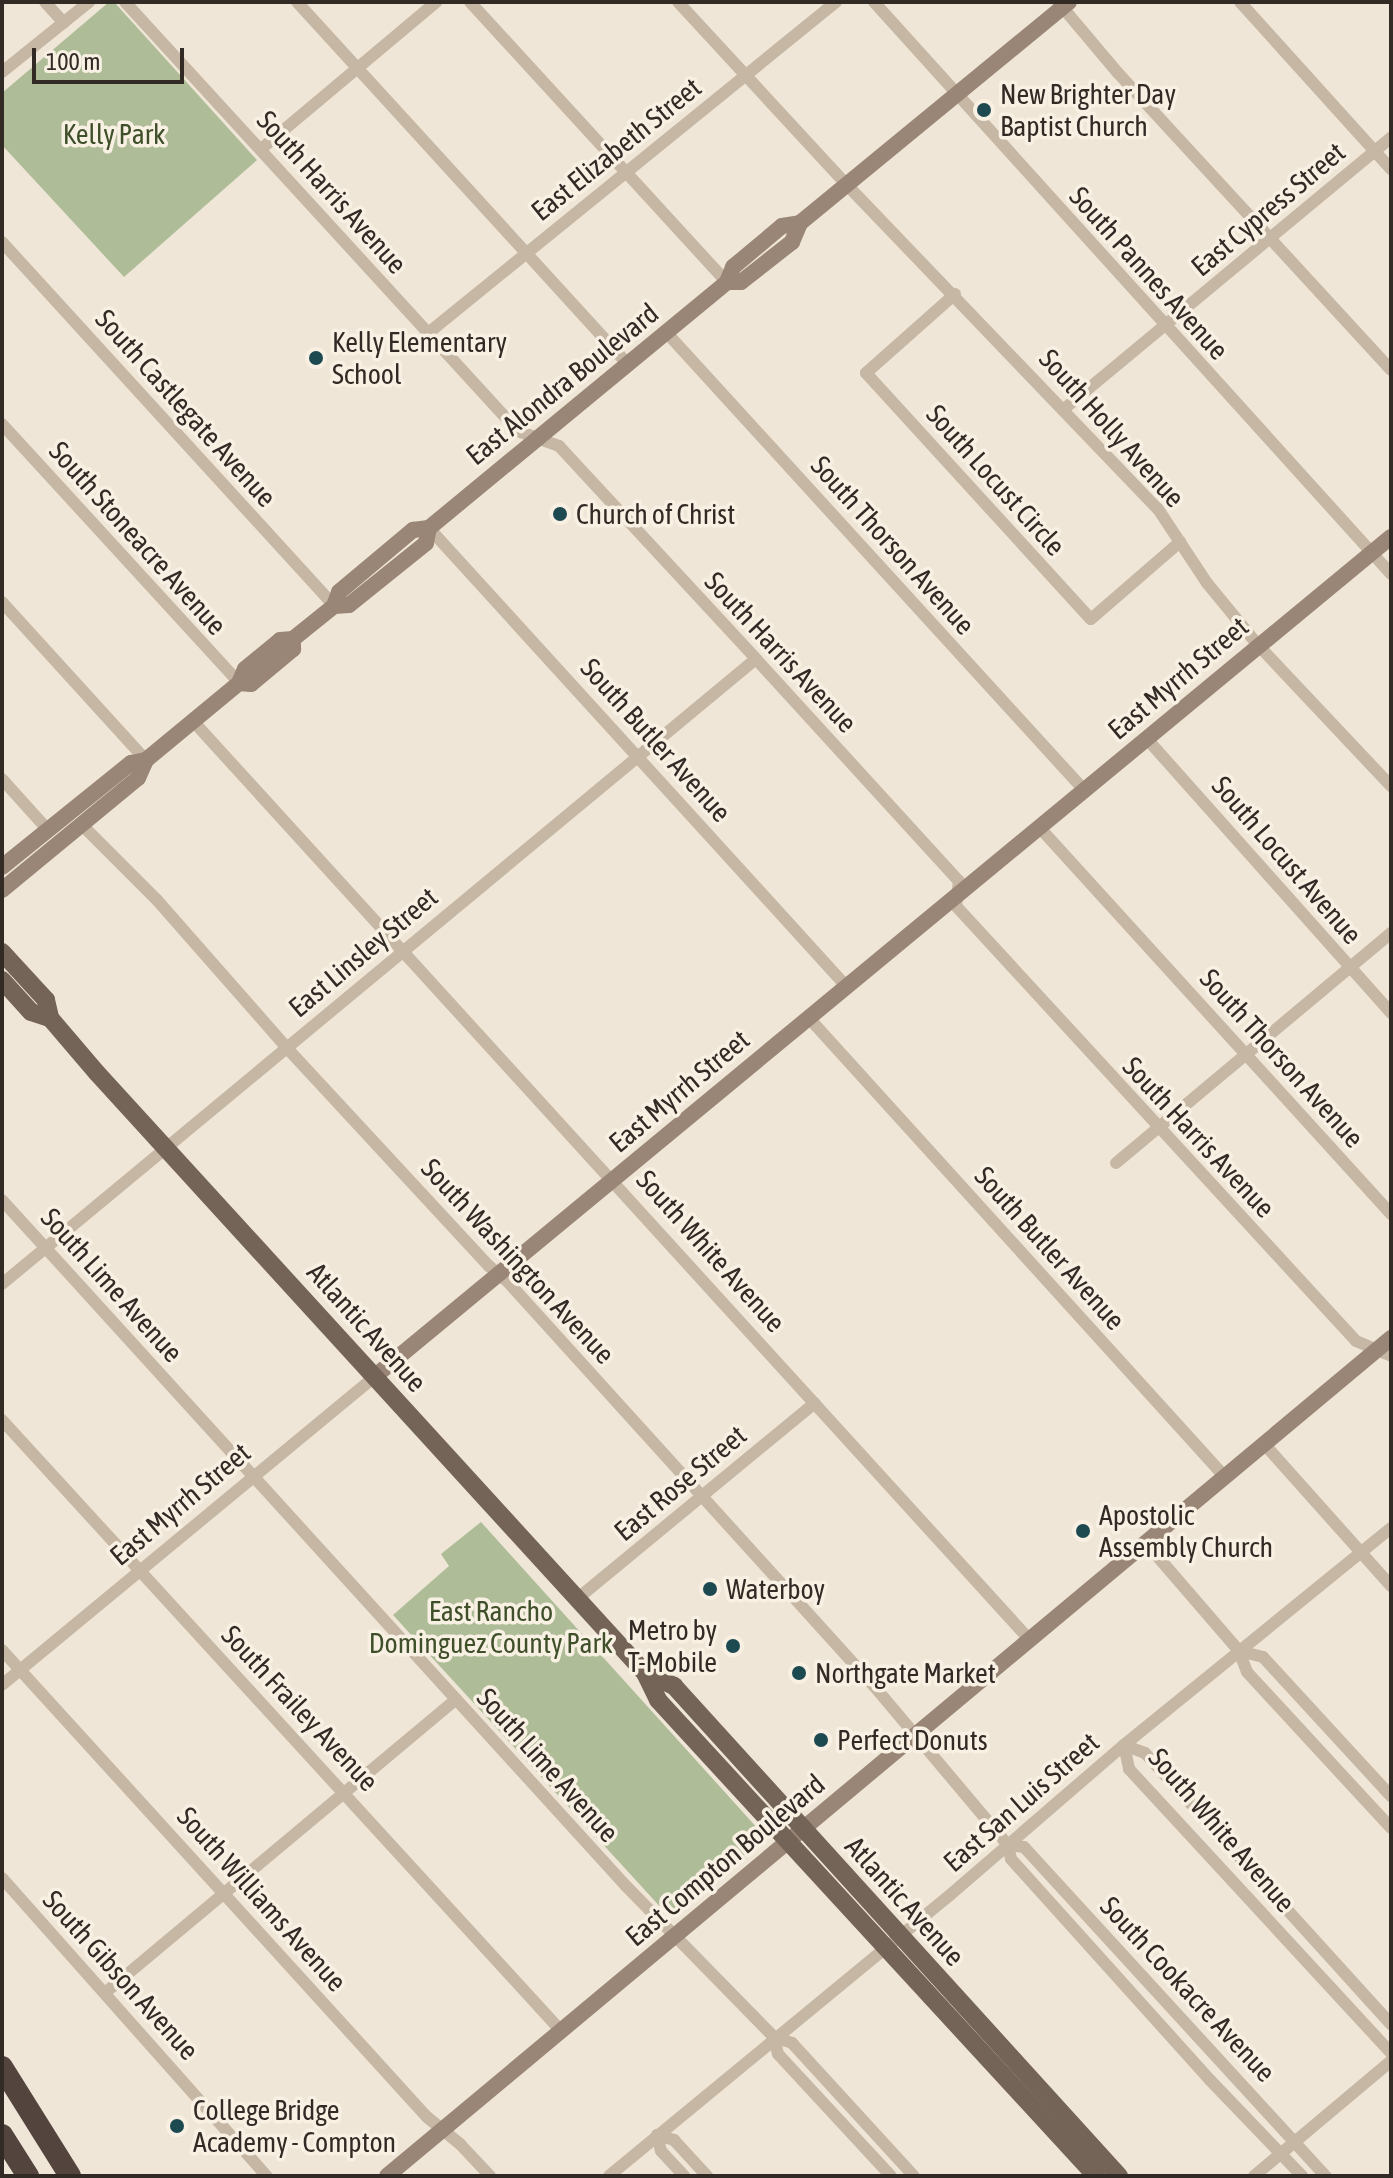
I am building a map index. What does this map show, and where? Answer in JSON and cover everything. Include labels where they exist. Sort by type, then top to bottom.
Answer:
[{"type":"highway","points":[[2,2067],[70,2176]]},
{"type":"highway","points":[[2,2135],[28,2176]]},
{"type":"main road","name":"East Alondra Boulevard","points":[[2,890],[138,778],[146,760],[239,683],[245,669],[280,640],[293,639],[334,606],[349,605],[426,543],[429,528],[727,282],[741,282],[792,242],[800,223],[1063,4]]},
{"type":"main road","name":"East Myrrh Street","points":[[374,1377],[1391,537]]},
{"type":"main road","name":"East Alondra Boulevard","points":[[2,867],[131,763],[146,760]]},
{"type":"main road","name":"Atlantic Avenue","points":[[2,952],[46,1000],[50,1018],[577,1599],[645,1673],[674,1686],[797,1835],[1096,2176]]},
{"type":"main road","name":"Atlantic Avenue","points":[[2,980],[31,1012],[50,1018]]},
{"type":"main road","name":"East Compton Boulevard","points":[[387,2176],[1224,1476],[1384,1353],[1391,1338]]},
{"type":"main road","name":"Atlantic Avenue","points":[[893,1942],[1119,2176]]},
{"type":"street","points":[[45,2],[64,23]]},
{"type":"street","points":[[2,72],[89,2]]},
{"type":"street","name":"South Harris Avenue","points":[[125,2],[518,431],[559,446],[959,881],[956,906],[1157,1127],[1356,1341],[1384,1353]]},
{"type":"street","points":[[297,2],[628,364]]},
{"type":"street","points":[[261,149],[436,2]]},
{"type":"street","points":[[470,2],[727,282]]},
{"type":"street","name":"South Holly Avenue","points":[[678,2],[847,185],[955,294],[1158,509],[1207,583],[1258,645],[1391,786]]},
{"type":"street","name":"East Elizabeth Street","points":[[427,334],[836,2]]},
{"type":"street","name":"South Pannes Avenue","points":[[874,2],[1391,574]]},
{"type":"street","points":[[1240,2],[1391,169]]},
{"type":"street","points":[[1063,4],[1118,73],[1391,370]]},
{"type":"street","name":"East Cypress Street","points":[[1064,409],[1391,138]]},
{"type":"street","name":"South Castlegate Avenue","points":[[2,242],[334,606]]},
{"type":"street","name":"South Locust Circle","points":[[955,294],[866,373],[1091,619],[1180,542]]},
{"type":"street","name":"South Thorson Avenue","points":[[666,332],[1084,790]]},
{"type":"street","name":"South Stoneacre Avenue","points":[[2,424],[239,683]]},
{"type":"street","name":"South Butler Avenue","points":[[429,528],[846,986]]},
{"type":"street","points":[[2,602],[146,760]]},
{"type":"street","name":"East Linsley Street","points":[[2,1284],[164,1146],[756,659]]},
{"type":"street","name":"South White Avenue","points":[[193,721],[1029,1639]]},
{"type":"street","name":"South Locust Avenue","points":[[1147,739],[1391,1013]]},
{"type":"street","points":[[2,779],[48,830]]},
{"type":"street","name":"South Washington Avenue","points":[[82,825],[157,900],[286,1047],[702,1496],[915,1735]]},
{"type":"street","name":"South Thorson Avenue","points":[[1040,828],[1391,1214]]},
{"type":"street","points":[[1116,1163],[1391,933]]},
{"type":"street","name":"South Butler Avenue","points":[[808,1017],[1224,1476]]},
{"type":"street","name":"South Lime Avenue","points":[[2,1200],[626,1886],[774,2037],[792,2043],[914,2176]]},
{"type":"street","name":"East Myrrh Street","points":[[2,1685],[374,1377]]},
{"type":"street","name":"East Rose Street","points":[[577,1599],[815,1403]]},
{"type":"street","name":"South Frailey Avenue","points":[[2,1420],[561,2031]]},
{"type":"street","points":[[1265,1445],[1391,1586]]},
{"type":"street","name":"East San Luis Street","points":[[609,2176],[893,1942],[1124,1745],[1391,1528]]},
{"type":"street","points":[[1145,1542],[1239,1651],[1247,1672],[1391,1828]]},
{"type":"street","name":"South Williams Avenue","points":[[2,1650],[441,2130],[460,2144],[490,2176]]},
{"type":"street","points":[[1239,1651],[1263,1657],[1391,1796]]},
{"type":"street","points":[[106,1992],[456,1699]]},
{"type":"street","name":"South Cookacre Avenue","points":[[915,1735],[1008,1845],[1011,1859],[1210,2080],[1302,2176]]},
{"type":"street","name":"South White Avenue","points":[[1124,1745],[1145,1753],[1391,2024]]},
{"type":"street","name":"South White Avenue","points":[[1124,1745],[1129,1769],[1391,2053]]},
{"type":"street","name":"South Cookacre Avenue","points":[[1008,1845],[1024,1847],[1326,2176]]},
{"type":"street","name":"South Gibson Avenue","points":[[2,1878],[267,2176]]},
{"type":"street","name":"South Lime Avenue","points":[[774,2037],[778,2054],[891,2176]]},
{"type":"street","points":[[1254,2176],[1391,2061]]},
{"type":"street","points":[[657,2135],[661,2151],[684,2176]]},
{"type":"street","points":[[657,2135],[674,2140],[707,2176]]},
{"type":"green space","name":"Kelly Park","points":[[109,2],[115,3],[257,160],[124,277],[2,145],[2,93]]},
{"type":"green space","name":"East Rancho Dominguez County Park","points":[[481,1522],[759,1830],[759,1843],[672,1915],[664,1911],[393,1615],[449,1566],[441,1554]]},
{"type":"place","name":"New Brighter Day Baptist Church","points":[[984,110]]},
{"type":"place","name":"Kelly Elementary School","points":[[316,358]]},
{"type":"place","name":"Church of Christ","points":[[560,514]]},
{"type":"place","name":"Apostolic Assembly Church","points":[[1083,1531]]},
{"type":"place","name":"Waterboy","points":[[710,1589]]},
{"type":"place","name":"Metro by T-Mobile","points":[[733,1646]]},
{"type":"place","name":"Northgate Market","points":[[799,1673]]},
{"type":"place","name":"Perfect Donuts","points":[[821,1740]]},
{"type":"place","name":"College Bridge Academy - Compton","points":[[177,2126]]}]
